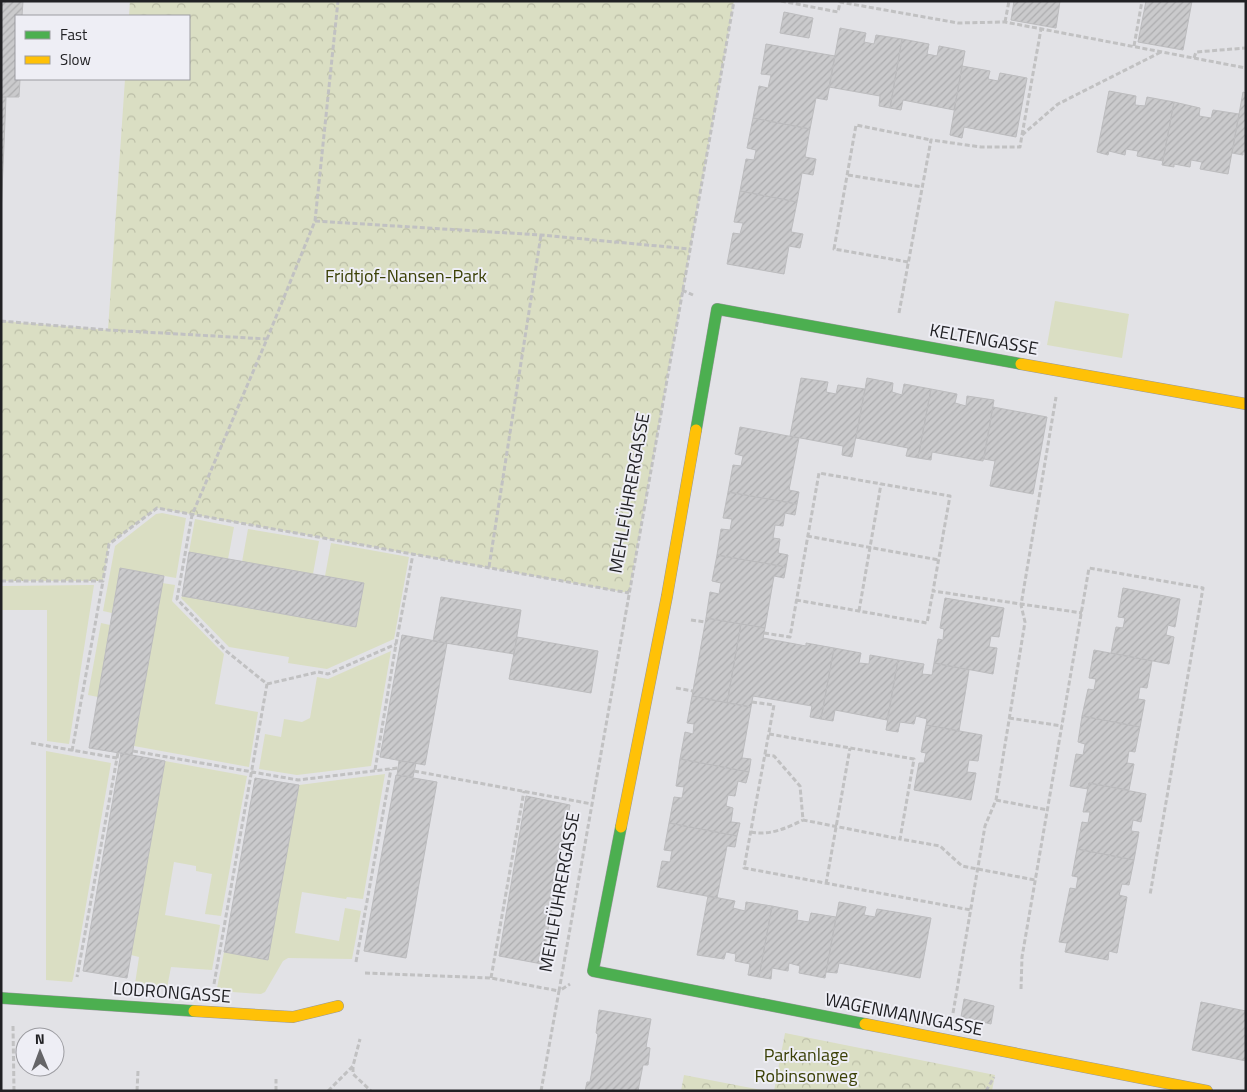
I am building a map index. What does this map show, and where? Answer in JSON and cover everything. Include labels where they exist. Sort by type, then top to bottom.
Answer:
[{"type":"street","name":"KELTENGASSE","points":[[593,971],[667,596],[717,309],[1246,404]]},
{"type":"street","name":"WAGENMANNGASSE","points":[[593,971],[1207,1091]]},
{"type":"street","name":"LODRONGASSE","points":[[1,998],[293,1017],[338,1006]]},
{"type":"path","points":[[267,684],[225,650],[177,599],[192,515],[315,221],[338,1]]},
{"type":"path","name":"MEHLFÜHRERGASSE","points":[[541,1091],[734,1]]},
{"type":"path","points":[[781,1],[838,12],[840,2],[958,23],[1005,22],[1246,68]]},
{"type":"path","points":[[1005,22],[1009,1]]},
{"type":"path","points":[[1134,46],[1142,1]]},
{"type":"path","points":[[908,262],[834,249],[856,125],[930,140],[980,147],[1020,147],[1041,29]]},
{"type":"path","points":[[1194,58],[1196,52],[1246,48]]},
{"type":"path","points":[[1022,135],[1058,104],[1162,51]]},
{"type":"path","points":[[894,341],[930,140]]},
{"type":"path","points":[[848,175],[922,187]]},
{"type":"path","points":[[315,221],[541,235],[690,249]]},
{"type":"path","points":[[489,568],[541,235]]},
{"type":"path","points":[[1,321],[108,330],[267,339]]},
{"type":"path","points":[[949,1041],[985,826],[996,800],[1025,622],[1021,605],[1061,371]]},
{"type":"path","points":[[764,634],[790,637],[796,600],[807,536],[819,473],[950,496],[927,623],[796,600]]},
{"type":"path","points":[[859,611],[881,484]]},
{"type":"path","points":[[72,751],[109,544],[156,508],[629,593]]},
{"type":"path","points":[[807,536],[939,560]]},
{"type":"path","points":[[375,770],[413,554]]},
{"type":"path","points":[[1021,990],[1022,957],[1090,568],[1204,588],[1150,895]]},
{"type":"path","points":[[1,581],[103,581]]},
{"type":"path","points":[[933,591],[1082,613]]},
{"type":"path","points":[[267,684],[318,672],[328,674],[396,644]]},
{"type":"path","points":[[214,984],[253,772],[267,684]]},
{"type":"path","points":[[752,702],[774,706],[744,868],[971,910]]},
{"type":"path","points":[[1009,718],[1062,726]]},
{"type":"path","points":[[769,734],[914,759],[900,839]]},
{"type":"path","points":[[30,743],[117,758]]},
{"type":"path","points":[[826,884],[850,748]]},
{"type":"path","points":[[133,751],[298,780],[398,768]]},
{"type":"path","points":[[76,985],[118,752]]},
{"type":"path","points":[[765,755],[774,756],[800,786],[803,820]]},
{"type":"path","points":[[356,962],[390,769]]},
{"type":"path","points":[[414,770],[592,804]]},
{"type":"path","points":[[490,978],[524,791]]},
{"type":"path","points":[[996,800],[1048,810]]},
{"type":"path","points":[[751,832],[761,834],[788,827],[803,820],[836,828],[940,846],[962,866],[1035,880]]},
{"type":"path","name":"MEHLFÜHRERGASSE","points":[[559,991],[593,971]]},
{"type":"path","points":[[365,973],[490,978],[559,991]]},
{"type":"path","points":[[13,1022],[14,1091]]},
{"type":"path","points":[[360,1039],[353,1066],[353,1074],[371,1091]]},
{"type":"path","points":[[328,1091],[353,1066]]},
{"type":"path","points":[[137,1091],[138,1071]]},
{"type":"path","points":[[276,1079],[276,1091]]},
{"type":"green space","name":"Fridtjof-Nansen-Park","points":[[130,1],[734,1],[629,593],[157,508],[109,544],[103,581],[1,581],[1,321],[108,330],[125,80],[190,80],[190,15],[129,15]]},
{"type":"green space","points":[[1055,301],[1129,314],[1122,358],[1047,345]]},
{"type":"green space","points":[[162,513],[186,518],[176,578],[120,568],[112,613],[103,611],[115,546],[156,514]]},
{"type":"green space","points":[[195,519],[234,527],[228,559],[189,552]]},
{"type":"green space","points":[[248,529],[319,541],[313,574],[242,562]]},
{"type":"green space","points":[[331,543],[409,557],[394,639],[327,669],[288,663],[289,657],[229,647],[181,598],[182,596],[356,627],[364,583],[325,576]]},
{"type":"green space","points":[[162,583],[175,585],[172,601],[224,654],[215,704],[258,712],[249,767],[134,746]]},
{"type":"green space","points":[[94,585],[69,744],[47,741],[47,610],[1,610],[1,586]]},
{"type":"green space","points":[[101,623],[110,625],[98,697],[88,695]]},
{"type":"green space","points":[[391,651],[371,766],[297,775],[259,769],[265,734],[281,737],[284,719],[302,722],[310,718],[317,677],[328,679]]},
{"type":"green space","points":[[46,751],[111,763],[72,982],[46,980]]},
{"type":"green space","points":[[165,761],[247,776],[221,916],[205,914],[212,874],[196,871],[196,866],[174,862],[165,915],[220,925],[212,970],[171,967],[167,988],[136,986],[139,957],[131,955]]},
{"type":"green space","points":[[385,774],[363,899],[347,897],[346,899],[302,892],[295,933],[339,941],[345,908],[361,911],[352,959],[288,958],[283,961],[265,992],[261,994],[219,991],[217,988],[224,952],[268,960],[299,785]]},
{"type":"green space","name":"Parkanlage Robinsonweg","points":[[785,1033],[995,1075],[992,1091],[774,1091]]},
{"type":"green space","name":"Parkanlage Robinsonweg","points":[[684,1075],[766,1091],[681,1091]]},
{"type":"building","points":[[1,1],[23,1],[22,15],[15,15],[15,80],[20,80],[19,97],[1,97]]},
{"type":"building","points":[[1014,1],[1060,1],[1056,28],[1011,20]]},
{"type":"building","points":[[1146,1],[1192,1],[1183,50],[1138,42]]},
{"type":"building","points":[[784,12],[813,18],[809,38],[780,33]]},
{"type":"building","points":[[840,28],[866,33],[864,42],[874,44],[876,35],[902,39],[890,108],[879,106],[880,96],[829,87]]},
{"type":"building","points":[[902,39],[929,44],[927,54],[937,56],[939,46],[965,51],[954,110],[903,100],[901,110],[890,108]]},
{"type":"building","points":[[766,44],[835,56],[827,100],[816,98],[810,129],[753,118],[759,86],[768,88],[771,75],[761,74]]},
{"type":"building","points":[[962,66],[990,71],[988,79],[998,81],[1000,73],[1027,78],[1016,137],[964,127],[962,138],[950,135]]},
{"type":"building","points":[[1109,91],[1136,96],[1135,105],[1145,106],[1147,97],[1174,102],[1163,161],[1137,156],[1138,151],[1126,149],[1125,155],[1109,151],[1108,155],[1097,152]]},
{"type":"building","points":[[1243,92],[1246,93],[1246,152],[1243,152],[1243,155],[1232,153]]},
{"type":"building","points":[[1,97],[6,97],[1,215]]},
{"type":"building","points":[[1174,102],[1200,108],[1199,116],[1211,118],[1213,110],[1239,114],[1228,174],[1200,169],[1202,162],[1191,160],[1190,167],[1174,164],[1174,167],[1162,165]]},
{"type":"building","points":[[753,118],[810,129],[805,157],[816,159],[813,175],[802,173],[797,202],[740,191],[746,159],[754,160],[756,150],[747,148]]},
{"type":"building","points":[[740,191],[797,202],[791,232],[803,234],[800,248],[789,246],[784,274],[727,264],[733,233],[740,234],[743,223],[734,222]]},
{"type":"building","points":[[801,378],[828,382],[826,392],[836,394],[838,385],[865,389],[852,457],[842,455],[843,446],[790,436]]},
{"type":"building","points":[[867,378],[893,383],[892,392],[902,395],[904,384],[931,389],[918,458],[906,456],[908,448],[856,438]]},
{"type":"building","points":[[931,389],[957,394],[955,403],[966,406],[967,396],[994,400],[983,461],[932,452],[931,460],[918,458]]},
{"type":"building","points":[[993,407],[1047,417],[1033,494],[990,486],[995,461],[984,459]]},
{"type":"building","points":[[740,427],[799,438],[789,490],[799,492],[797,504],[728,492],[733,465],[741,466],[743,456],[735,454]]},
{"type":"building","points":[[728,492],[797,504],[795,515],[785,513],[783,526],[775,525],[773,538],[780,539],[778,553],[788,555],[786,567],[717,555],[721,529],[730,530],[732,519],[723,518]]},
{"type":"building","points":[[189,552],[364,583],[356,627],[182,596]]},
{"type":"building","points":[[717,555],[786,567],[784,578],[774,576],[765,628],[706,618],[710,592],[719,594],[721,583],[712,581]]},
{"type":"building","points":[[120,568],[164,576],[132,755],[89,748]]},
{"type":"building","points":[[1123,588],[1180,599],[1175,627],[1168,625],[1166,635],[1174,637],[1169,664],[1111,653],[1116,627],[1123,628],[1125,618],[1118,617]]},
{"type":"building","points":[[441,597],[521,610],[514,654],[433,641]]},
{"type":"building","points":[[945,598],[1004,608],[999,637],[991,636],[989,647],[997,648],[993,674],[934,663],[938,639],[943,640],[944,629],[940,628]]},
{"type":"building","points":[[706,618],[741,624],[727,703],[692,696]]},
{"type":"building","points":[[741,624],[765,628],[763,638],[806,646],[806,643],[834,648],[821,719],[810,717],[812,706],[753,696],[751,707],[727,703]]},
{"type":"building","points":[[402,635],[447,643],[425,765],[380,757]]},
{"type":"building","points":[[517,637],[598,651],[591,693],[509,679]]},
{"type":"building","points":[[834,648],[861,653],[859,663],[869,664],[870,655],[898,660],[887,720],[835,710],[833,721],[821,719]]},
{"type":"building","points":[[1094,650],[1152,661],[1147,688],[1140,687],[1138,699],[1145,700],[1140,727],[1082,716],[1088,689],[1094,690],[1096,679],[1089,678]]},
{"type":"building","points":[[898,660],[924,664],[922,674],[932,675],[934,663],[969,670],[959,731],[926,725],[927,719],[916,716],[914,724],[900,722],[898,732],[886,730]]},
{"type":"building","points":[[692,696],[751,707],[742,758],[751,759],[749,772],[680,759],[685,732],[693,734],[694,724],[687,723]]},
{"type":"building","points":[[1082,716],[1140,727],[1135,752],[1129,751],[1127,763],[1134,764],[1129,790],[1089,783],[1088,789],[1070,786],[1076,754],[1083,755],[1085,744],[1078,742]]},
{"type":"building","points":[[926,725],[982,735],[978,761],[969,760],[967,772],[976,773],[971,800],[914,790],[919,763],[924,763],[926,753],[921,752]]},
{"type":"building","points":[[121,753],[165,761],[127,978],[83,971]]},
{"type":"building","points":[[680,759],[749,772],[746,783],[738,781],[735,796],[728,795],[726,806],[733,808],[731,822],[740,823],[737,836],[669,823],[674,797],[682,798],[684,787],[676,786]]},
{"type":"building","points":[[399,761],[416,763],[413,777],[397,775]]},
{"type":"building","points":[[396,775],[437,782],[406,958],[364,951]]},
{"type":"building","points":[[255,778],[299,785],[268,960],[224,952]]},
{"type":"building","points":[[1089,783],[1146,794],[1141,822],[1133,820],[1131,831],[1139,832],[1134,860],[1077,849],[1082,822],[1088,823],[1090,812],[1083,812]]},
{"type":"building","points":[[526,796],[570,805],[542,964],[499,956]]},
{"type":"building","points":[[669,823],[737,836],[735,847],[727,846],[717,898],[657,887],[662,861],[670,862],[672,851],[664,850]]},
{"type":"building","points":[[1077,849],[1134,860],[1129,885],[1122,884],[1119,895],[1127,897],[1117,953],[1109,951],[1108,960],[1065,952],[1067,943],[1059,942],[1070,888],[1076,889],[1078,877],[1072,876]]},
{"type":"building","points":[[708,896],[735,901],[733,908],[745,911],[746,902],[772,906],[759,977],[748,975],[750,964],[735,961],[736,954],[726,952],[724,959],[697,955]]},
{"type":"building","points":[[839,902],[866,907],[864,915],[875,917],[877,909],[931,918],[920,978],[839,963],[837,973],[826,972]]},
{"type":"building","points":[[772,906],[798,911],[797,920],[809,922],[811,913],[836,917],[825,978],[799,973],[800,966],[789,963],[788,971],[772,968],[771,979],[759,977]]},
{"type":"building","points":[[964,999],[994,1006],[991,1024],[961,1017]]},
{"type":"building","points":[[1201,1002],[1246,1011],[1246,1061],[1192,1050]]},
{"type":"building","points":[[599,1010],[651,1019],[646,1047],[650,1048],[648,1065],[643,1065],[638,1091],[585,1091],[587,1082],[590,1082],[598,1034],[596,1033]]},
{"type":"traffic: fast","points":[[696,430],[717,309],[1021,364]]},
{"type":"traffic: fast","points":[[621,827],[593,971],[865,1024]]},
{"type":"traffic: fast","points":[[1,998],[194,1011]]},
{"type":"traffic: slow","points":[[1021,364],[1246,404]]},
{"type":"traffic: slow","points":[[621,827],[667,596],[696,430]]},
{"type":"traffic: slow","points":[[194,1011],[293,1017],[338,1006]]},
{"type":"traffic: slow","points":[[865,1024],[1207,1091]]}]
